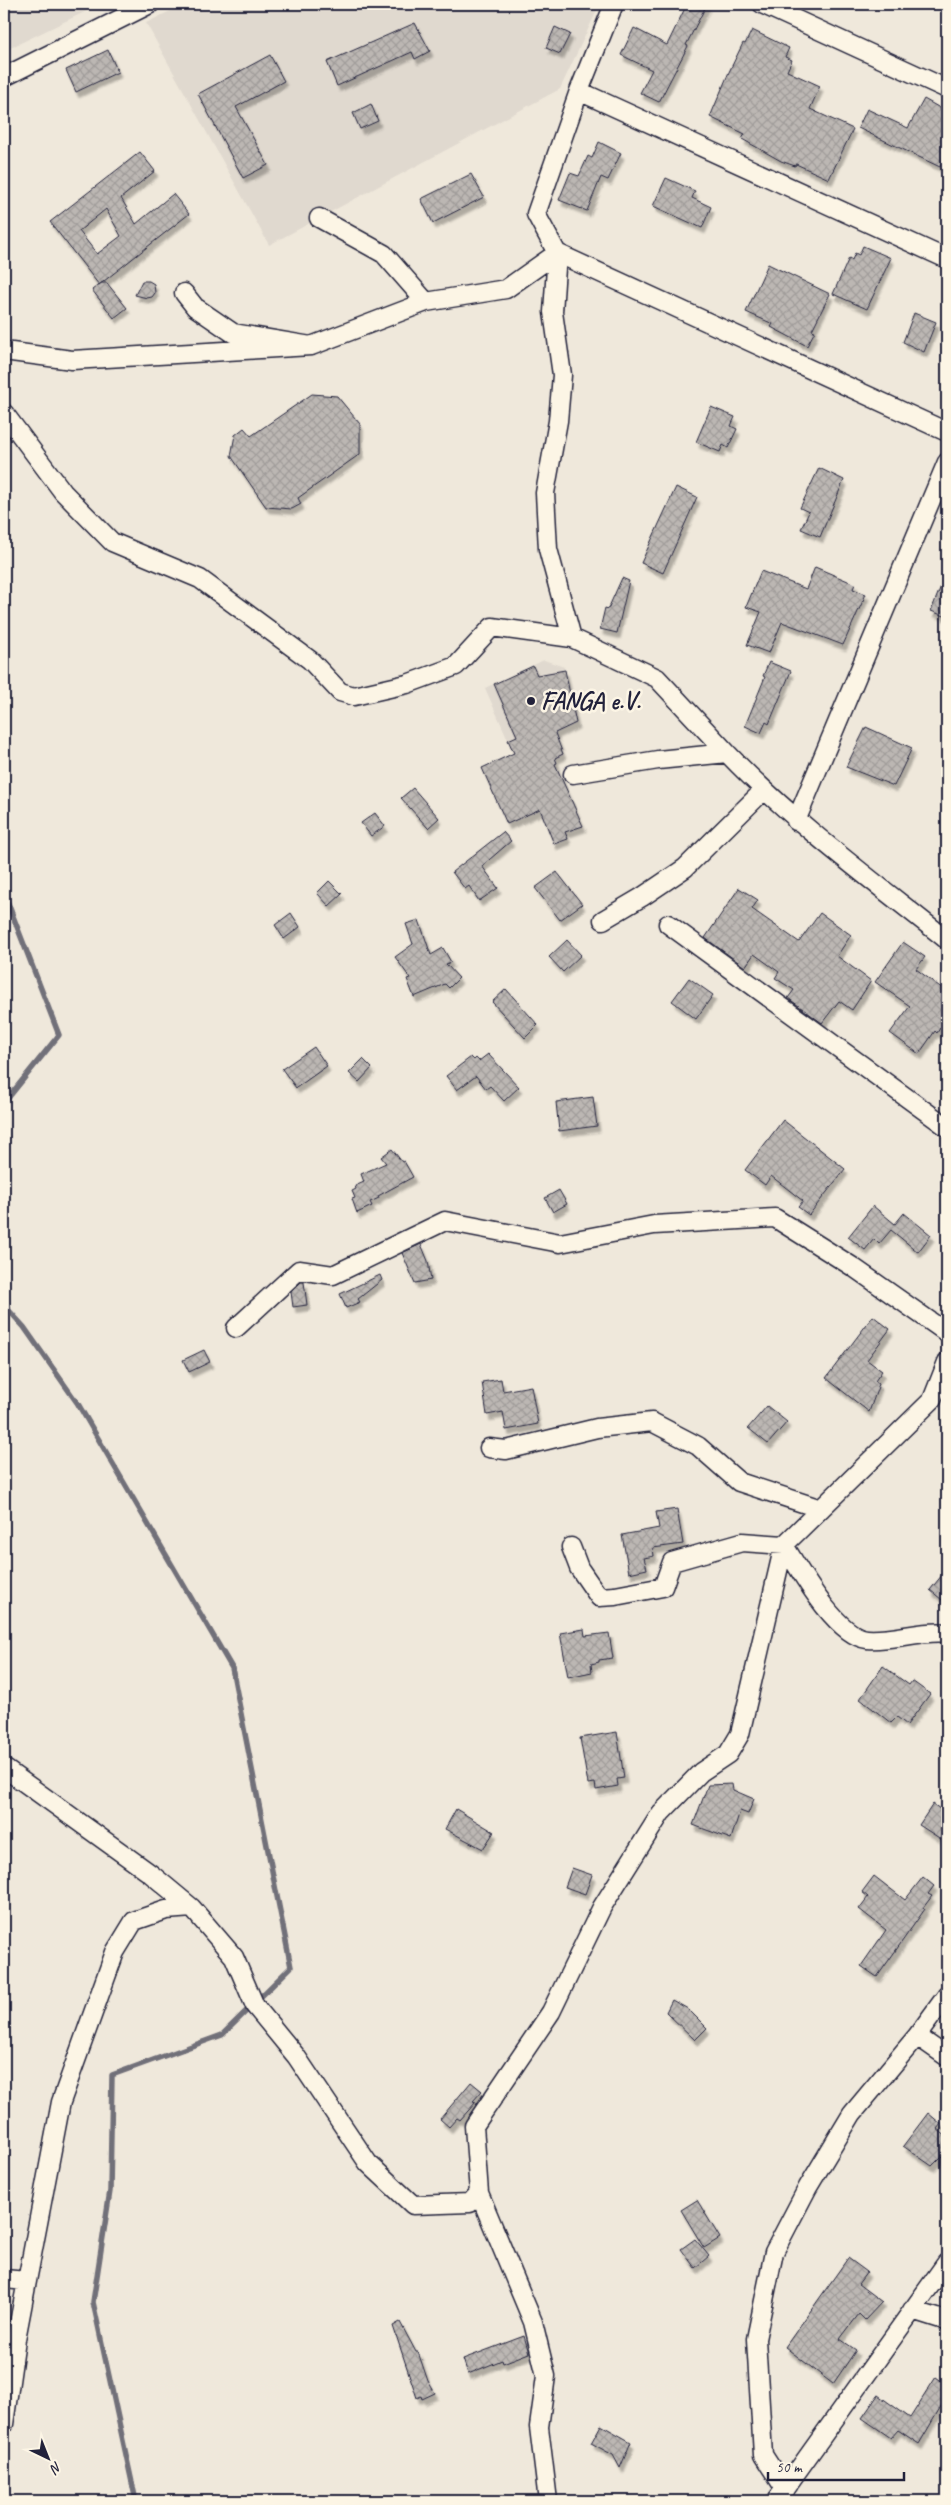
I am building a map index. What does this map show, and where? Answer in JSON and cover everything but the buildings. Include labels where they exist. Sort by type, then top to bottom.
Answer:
[{"type":"street","points":[[4,77],[150,4]]},
{"type":"street","points":[[572,638],[548,549],[545,493],[558,421],[562,376],[553,312],[558,253],[536,214],[579,91],[614,4]]},
{"type":"street","points":[[762,4],[947,89]]},
{"type":"street","points":[[579,91],[947,259]]},
{"type":"street","points":[[319,218],[384,254],[426,302]]},
{"type":"street","points":[[4,350],[72,360],[310,346],[358,330],[426,302],[506,289],[558,253]]},
{"type":"street","points":[[558,253],[947,432]]},
{"type":"street","points":[[184,293],[194,307],[233,333],[310,346]]},
{"type":"street","points":[[4,412],[63,492],[112,542],[200,579],[310,660],[340,692],[354,696],[407,684],[456,666],[492,627],[572,638],[657,678],[763,791],[796,821],[947,940]]},
{"type":"street","points":[[796,821],[947,462]]},
{"type":"street","points":[[573,774],[658,760],[727,753]]},
{"type":"street","points":[[603,920],[685,868],[763,791]]},
{"type":"street","points":[[668,924],[947,1127]]},
{"type":"street","points":[[236,1328],[299,1270],[332,1275],[445,1222],[560,1243],[654,1225],[775,1218],[853,1267],[947,1333]]},
{"type":"street","points":[[548,2501],[539,2427],[546,2376],[533,2322],[479,2193],[474,2126],[550,2012],[602,1907],[661,1813],[700,1772],[728,1754],[740,1734],[784,1545],[932,1400],[947,1362]]},
{"type":"street","points":[[489,1448],[506,1450],[596,1428],[652,1422],[698,1446],[739,1482],[821,1509]]},
{"type":"street","points":[[571,1547],[578,1568],[599,1597],[663,1587],[672,1562],[701,1552],[742,1542],[784,1545]]},
{"type":"street","points":[[784,1545],[818,1600],[846,1629],[865,1639],[947,1633]]},
{"type":"street","points":[[4,1768],[136,1863],[192,1908],[234,1958],[255,2006],[296,2056],[368,2163],[393,2188],[413,2205],[470,2203],[479,2193]]},
{"type":"street","points":[[4,2424],[16,2339],[61,2102],[115,1952],[134,1921],[166,1910],[192,1908]]},
{"type":"street","points":[[947,1995],[917,2036],[852,2114],[808,2187],[774,2252],[756,2339],[762,2455],[781,2495],[947,2262]]},
{"type":"street","points":[[917,2036],[947,2057]]},
{"type":"street","points":[[4,2279],[27,2281]]},
{"type":"street","points":[[912,2310],[947,2321]]},
{"type":"shaded area","points":[[4,4],[101,4],[4,51]]},
{"type":"shaded area","points":[[184,4],[600,4],[560,89],[269,245],[146,23]]},
{"type":"shaded area","name":"FANGA e.V.","points":[[544,660],[564,667],[576,723],[514,753],[485,688]]},
{"type":"waterway","points":[[4,893],[59,1035],[4,1103]]},
{"type":"waterway","points":[[4,1305],[24,1327],[78,1404],[232,1668],[291,1967],[222,2035],[112,2075],[110,2191],[93,2302],[136,2501]]},
{"type":"place","name":"FANGA e.V.","points":[[531,701]]}]
